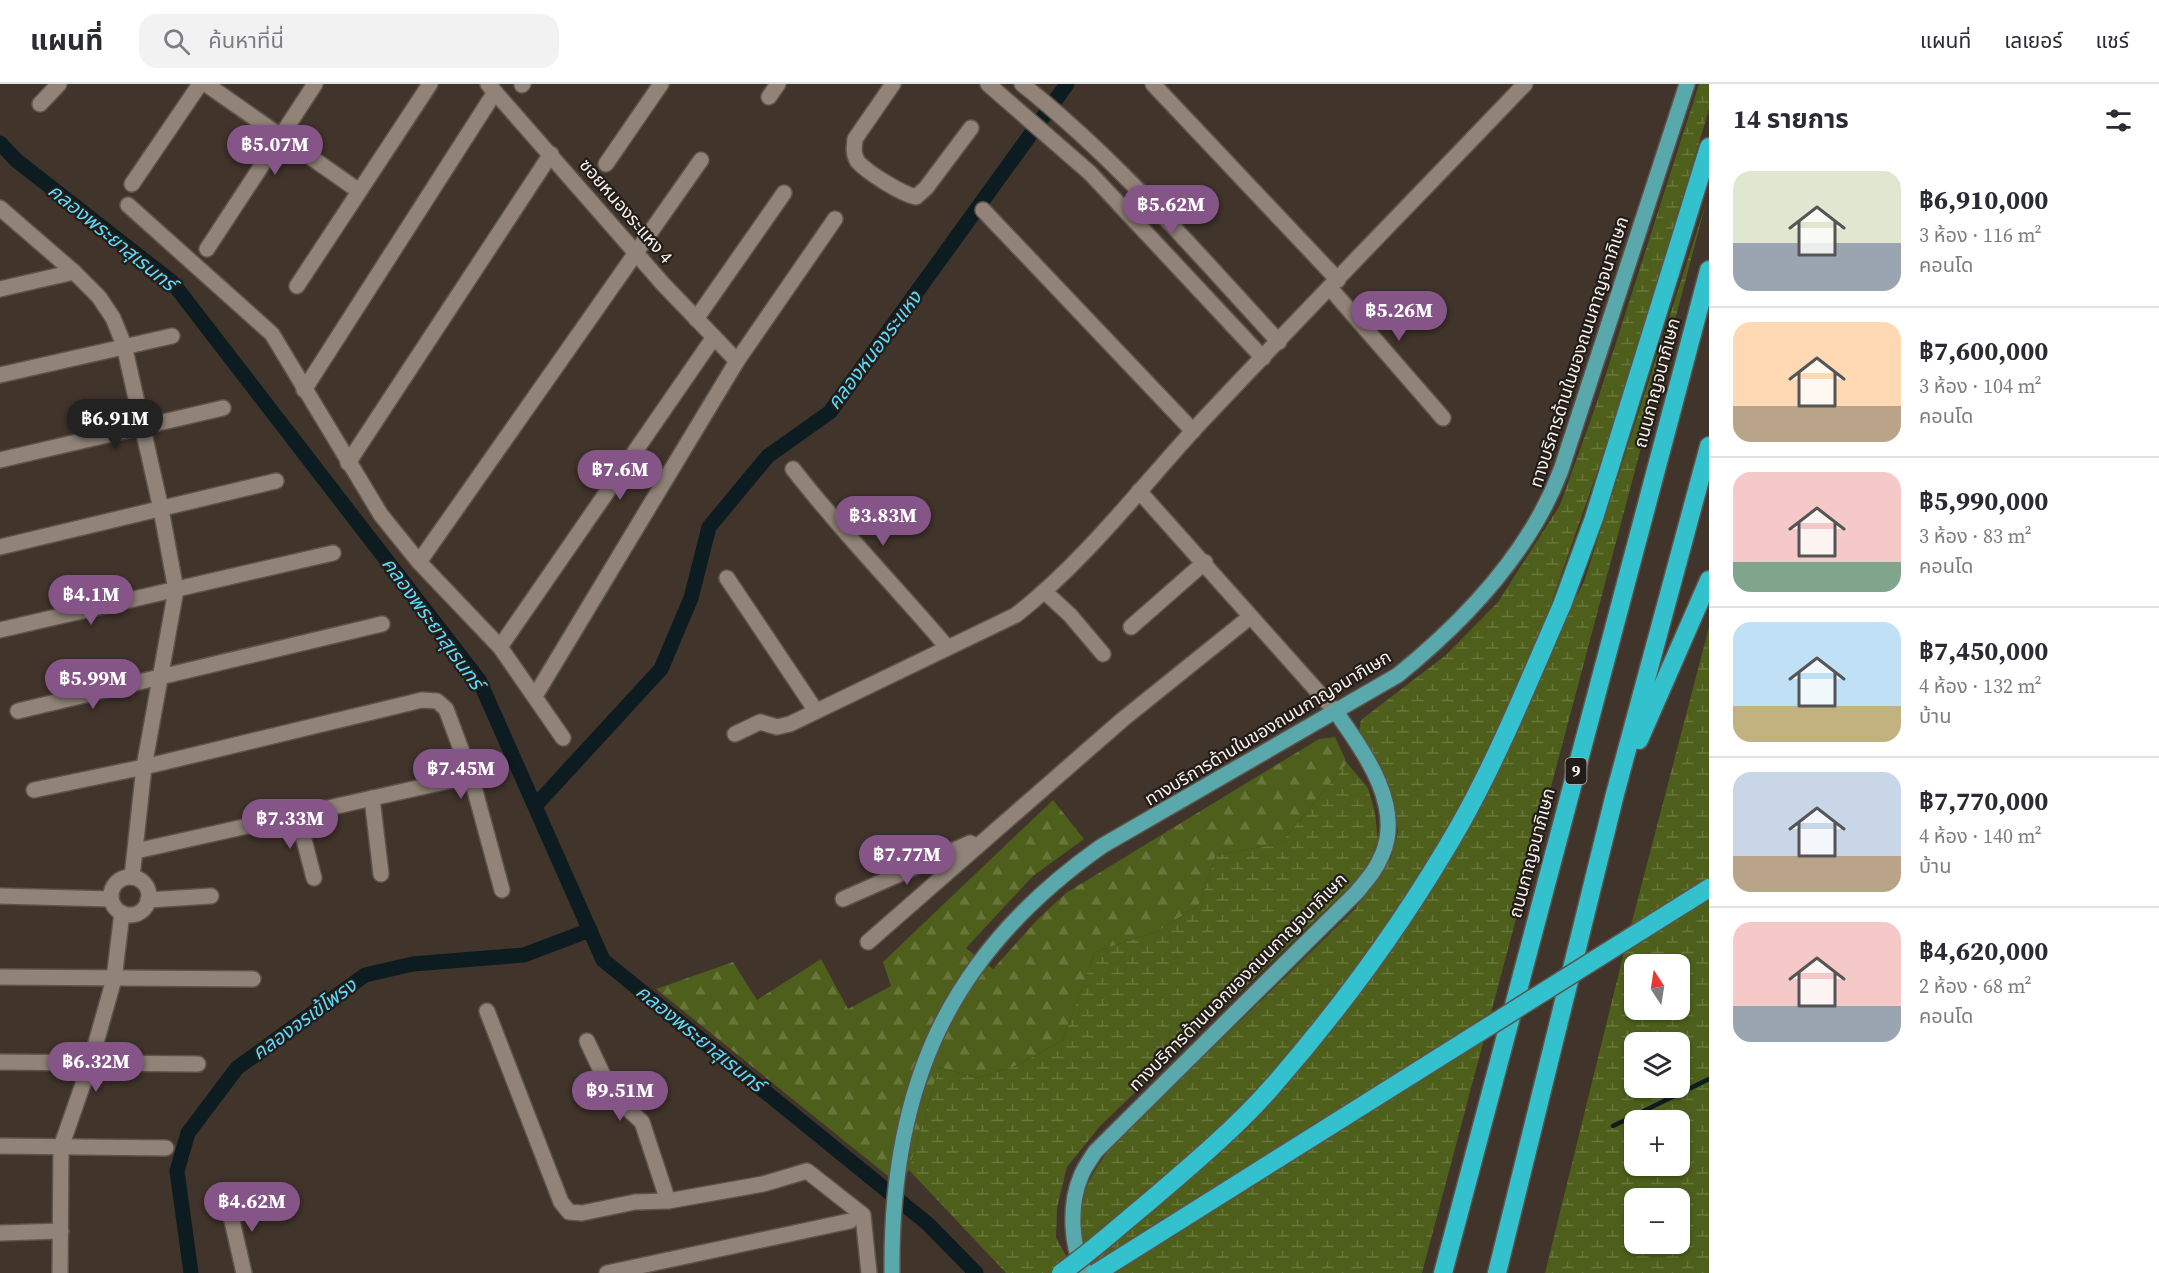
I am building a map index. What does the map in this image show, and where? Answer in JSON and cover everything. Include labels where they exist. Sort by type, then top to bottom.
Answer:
[{"type":"highway","points":[[1061,1273],[1100,1245],[1183,1172],[1270,1089],[1338,1006],[1461,823],[1505,734],[1562,605],[1598,507],[1709,147]]},
{"type":"highway","name":"ถนนกาญจนาภิเษก","points":[[1443,1273],[1709,270]]},
{"type":"highway","points":[[1497,1273],[1615,794],[1709,446]]},
{"type":"highway","points":[[1615,794],[1709,580]]},
{"type":"highway","points":[[1096,1273],[1709,888]]},
{"type":"main road","name":"ทางบริการด้านในของถนนกาญจนาภิเษก","points":[[892,1273],[897,1166],[906,1119],[927,1056],[954,1001],[987,951],[1020,914],[1063,874],[1102,846],[1398,675],[1439,642],[1488,589],[1529,535],[1550,499],[1687,84]]},
{"type":"main road","name":"ทางบริการด้านนอกของถนนกาญจนาภิเษก","points":[[1086,1273],[1076,1246],[1074,1197],[1081,1176],[1095,1152],[1356,893],[1373,872],[1383,853],[1387,818],[1385,802],[1371,764],[1336,712]]},
{"type":"street","points":[[40,104],[58,84]]},
{"type":"street","points":[[132,184],[200,84]]},
{"type":"street","points":[[206,84],[280,138],[359,191]]},
{"type":"street","points":[[207,249],[315,84]]},
{"type":"street","points":[[297,286],[430,84]]},
{"type":"street","points":[[606,164],[661,84]]},
{"type":"street","points":[[769,97],[778,84]]},
{"type":"street","points":[[893,84],[855,139],[853,149],[858,161],[906,195],[915,196],[926,188],[971,128]]},
{"type":"street","points":[[1153,84],[1334,284],[1443,418]]},
{"type":"street","points":[[735,734],[760,722],[777,727],[790,724],[1016,615],[1045,592],[1085,553],[1193,431],[1525,84]]},
{"type":"street","points":[[998,87],[1017,108],[1089,173],[1263,358]]},
{"type":"street","points":[[304,390],[492,88]]},
{"type":"street","name":"ซอยหนองระแหง 4","points":[[492,88],[696,319],[737,361]]},
{"type":"street","points":[[1027,88],[1070,123],[1104,156],[1279,342]]},
{"type":"street","points":[[348,463],[551,154]]},
{"type":"street","points":[[1089,173],[1104,156]]},
{"type":"street","points":[[419,562],[700,160]]},
{"type":"street","points":[[696,319],[784,193]]},
{"type":"street","points":[[128,205],[272,334],[381,515],[419,562],[500,647],[562,738]]},
{"type":"street","points":[[0,208],[74,272],[99,297],[113,318],[124,345],[161,509],[176,591],[144,767],[132,877]]},
{"type":"street","points":[[983,210],[1193,431]]},
{"type":"street","points":[[535,696],[737,361],[835,219]]},
{"type":"street","points":[[0,289],[74,272]]},
{"type":"street","points":[[0,375],[171,336]]},
{"type":"street","points":[[500,647],[714,337]]},
{"type":"street","points":[[0,460],[223,408]]},
{"type":"street","points":[[793,469],[830,517],[870,558],[946,647]]},
{"type":"street","points":[[0,547],[276,481]]},
{"type":"street","points":[[1139,491],[1205,562],[1248,614],[1336,712]]},
{"type":"street","points":[[0,630],[333,553]]},
{"type":"street","points":[[1131,627],[1205,562]]},
{"type":"street","points":[[727,578],[816,711]]},
{"type":"street","points":[[1045,592],[1070,615],[1103,654]]},
{"type":"street","points":[[867,942],[1118,715],[1248,614]]},
{"type":"street","points":[[18,711],[382,624]]},
{"type":"street","points":[[34,790],[144,767],[422,700],[436,701],[446,709],[471,776],[502,890]]},
{"type":"street","points":[[136,851],[297,813],[471,776]]},
{"type":"street","points":[[372,798],[381,874]]},
{"type":"street","points":[[297,813],[314,878]]},
{"type":"street","points":[[843,898],[972,847]]},
{"type":"street","points":[[125,877],[132,877],[145,884],[148,900],[140,912],[128,915],[122,913],[111,899],[114,885],[125,877]]},
{"type":"street","points":[[0,896],[111,899]]},
{"type":"street","points":[[148,900],[211,896]]},
{"type":"street","points":[[60,1273],[61,1147],[90,1064],[114,979],[122,913]]},
{"type":"street","points":[[0,977],[253,979]]},
{"type":"street","points":[[487,1011],[561,1202],[569,1212],[582,1213],[635,1202],[669,1201],[763,1184],[807,1171],[864,1215],[869,1273]]},
{"type":"street","points":[[587,1041],[612,1094],[642,1122],[669,1201]]},
{"type":"street","points":[[0,1062],[198,1064]]},
{"type":"street","points":[[0,1146],[166,1148]]},
{"type":"street","points":[[227,1199],[244,1273]]},
{"type":"street","points":[[606,1273],[668,1266],[850,1221]]},
{"type":"street","points":[[0,1233],[61,1231]]},
{"type":"green space","points":[[1699,84],[1709,84],[1709,109],[1631,375],[1552,601],[1570,608],[1584,582],[1706,203],[1422,1273],[1098,1273],[1082,1239],[1081,1207],[1092,1177],[1112,1146],[1355,909],[1391,858],[1398,832],[1392,795],[1359,731],[1361,720],[1446,655],[1498,602],[1560,505],[1596,405]]},
{"type":"green space","points":[[1709,627],[1709,1273],[1545,1273],[1624,952]]},
{"type":"green space","points":[[1335,737],[1347,763],[1281,843],[1216,855],[1199,905],[1158,931],[1095,952],[1063,1040],[1018,1065],[978,1078],[939,1067],[909,1170],[898,1184],[656,989],[733,962],[757,1000],[821,959],[848,1009],[891,986],[883,962],[1053,800],[1084,839],[1033,876],[966,948],[993,969],[1038,919],[1066,893],[1319,739]]},
{"type":"green space","points":[[1347,763],[1368,788],[1375,812],[1378,841],[1364,873],[1100,1126],[1067,1167],[1057,1208],[1056,1238],[1076,1273],[1006,1273],[909,1170],[939,1067],[978,1078],[1018,1065],[1063,1040],[1095,952],[1158,931],[1199,905],[1216,855],[1281,843]]},
{"type":"waterway","name":"คลองหนองระแหง","points":[[535,806],[661,669],[691,598],[709,527],[768,456],[830,412],[1067,84]]},
{"type":"waterway","name":"คลองพระยาสุเรนทร์","points":[[0,143],[16,160],[172,282],[479,680],[603,960],[928,1224],[976,1273]]},
{"type":"waterway","name":"คลองจรเข้โพรง","points":[[191,1273],[177,1171],[188,1133],[237,1068],[365,975],[413,964],[524,955],[590,930]]},
{"type":"waterway","points":[[1613,1126],[1709,1079]]}]
